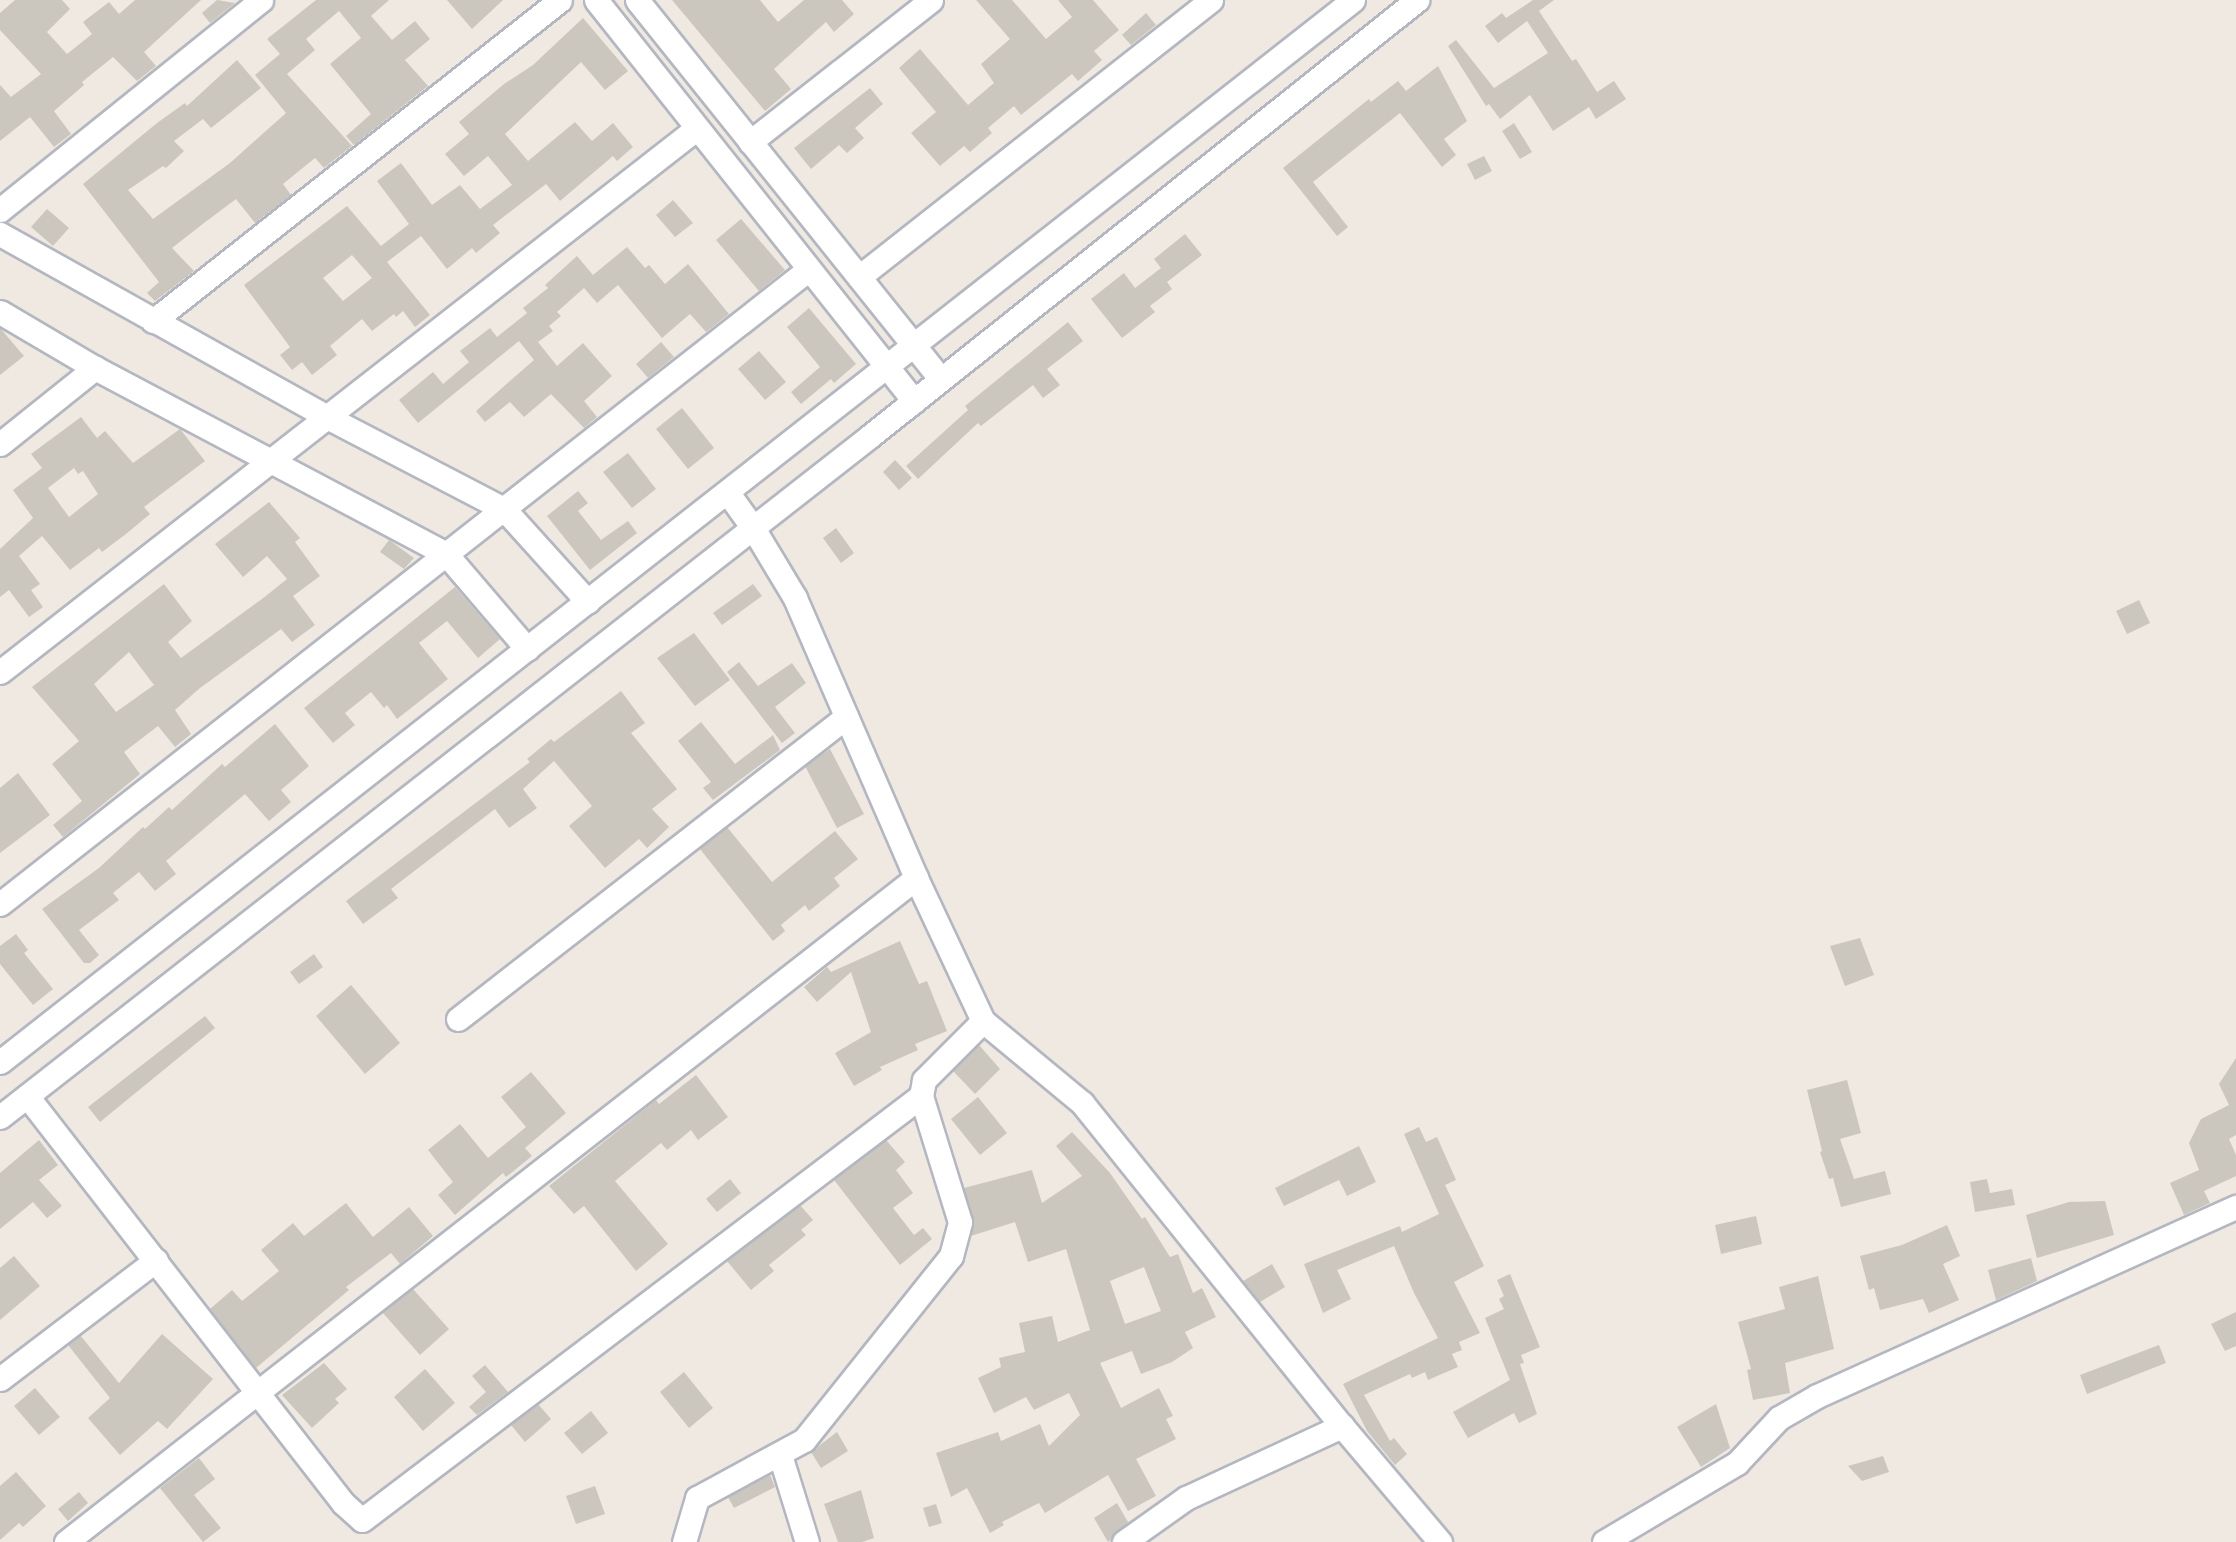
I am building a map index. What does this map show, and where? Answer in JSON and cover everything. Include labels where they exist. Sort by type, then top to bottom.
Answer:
[{"type":"street","points":[[0,210],[261,0]]},
{"type":"street","points":[[153,321],[560,0]]},
{"type":"street","points":[[596,0],[914,401]]},
{"type":"street","points":[[637,0],[941,379]]},
{"type":"street","points":[[750,142],[931,0]]},
{"type":"street","points":[[859,277],[1211,0]]},
{"type":"street","points":[[0,1062],[1353,0]]},
{"type":"street","points":[[0,1117],[753,528],[1417,0]]},
{"type":"street","points":[[0,672],[697,128]]},
{"type":"street","points":[[0,234],[327,417],[504,509],[588,602]]},
{"type":"street","points":[[0,904],[809,270]]},
{"type":"street","points":[[0,312],[94,368],[446,554],[527,649]]},
{"type":"street","points":[[0,444],[94,368]]},
{"type":"street","points":[[727,493],[753,528],[795,598],[916,878],[983,1021],[1082,1103],[1342,1426],[1440,1542]]},
{"type":"street","points":[[458,1019],[846,717]]},
{"type":"street","points":[[66,1542],[916,878]]},
{"type":"street","points":[[684,1542],[697,1498],[804,1440],[951,1256],[960,1222],[921,1096],[924,1080],[983,1021]]},
{"type":"street","points":[[27,1096],[343,1503],[362,1520],[921,1096]]},
{"type":"street","points":[[1604,1542],[1737,1463],[1779,1418],[1817,1396],[2236,1207]]},
{"type":"street","points":[[0,1379],[156,1260]]},
{"type":"street","points":[[1124,1542],[1186,1498],[1342,1426]]},
{"type":"street","points":[[780,1455],[807,1542]]},
{"type":"building","points":[[15,0],[62,0],[70,9],[47,32],[67,54],[92,34],[83,22],[109,2],[119,14],[135,0],[201,0],[144,52],[156,66],[137,81],[113,57],[82,82],[84,85],[54,111],[71,134],[54,147],[30,117],[0,141],[0,85],[11,97],[41,74],[0,30],[0,13]]},
{"type":"building","points":[[217,0],[235,3],[210,23],[202,13]]},
{"type":"building","points":[[316,0],[389,0],[371,16],[392,40],[415,21],[430,39],[405,60],[428,86],[354,145],[346,136],[371,114],[330,64],[361,38],[339,11],[306,39],[315,50],[287,74],[352,146],[324,168],[315,158],[283,184],[291,195],[255,223],[236,199],[172,248],[194,271],[155,301],[147,293],[159,282],[83,184],[157,123],[185,103],[187,106],[237,60],[261,88],[211,128],[203,119],[174,141],[184,151],[166,168],[163,166],[128,190],[153,219],[230,163],[286,113],[255,75],[280,54],[267,39]]},
{"type":"building","points":[[447,0],[503,0],[472,29]]},
{"type":"building","points":[[672,0],[760,0],[778,22],[804,0],[842,0],[854,14],[834,32],[826,22],[774,69],[791,89],[765,111]]},
{"type":"building","points":[[976,0],[1012,0],[1046,39],[1072,17],[1058,0],[1093,0],[1119,30],[1094,51],[1102,60],[1078,81],[1072,74],[1021,115],[1014,106],[988,128],[992,133],[970,152],[964,146],[940,166],[911,133],[936,112],[899,68],[920,49],[968,105],[994,83],[981,64],[1010,39]]},
{"type":"building","points":[[1533,0],[1554,0],[1539,11],[1572,61],[1576,59],[1597,92],[1614,81],[1626,99],[1596,119],[1589,107],[1553,131],[1530,95],[1500,119],[1489,104],[1486,106],[1448,46],[1456,40],[1494,88],[1548,53],[1527,21],[1498,43],[1485,26],[1502,13],[1506,18]]},
{"type":"building","points":[[1146,13],[1156,25],[1131,45],[1122,35]]},
{"type":"building","points":[[583,18],[628,71],[605,90],[581,62],[505,134],[528,161],[575,122],[592,141],[613,123],[633,147],[617,161],[613,156],[560,201],[546,184],[493,225],[500,233],[476,253],[472,248],[447,269],[421,236],[387,262],[430,315],[415,327],[403,311],[396,317],[394,314],[372,331],[362,319],[330,346],[337,355],[312,375],[302,362],[292,370],[280,355],[290,347],[244,285],[347,206],[381,246],[409,224],[377,181],[401,163],[432,205],[460,185],[480,209],[512,185],[488,156],[464,176],[445,154],[469,134],[459,122],[504,84],[533,65]],"holes":[[[352,255],[372,278],[343,301],[323,278]]]},
{"type":"building","points":[[1438,66],[1467,121],[1444,139],[1456,155],[1442,167],[1400,113],[1313,182],[1348,227],[1337,236],[1283,168],[1369,99],[1371,102],[1398,81],[1406,91]]},
{"type":"building","points":[[870,88],[883,104],[855,128],[864,138],[847,153],[839,145],[811,169],[794,148]]},
{"type":"building","points":[[1514,123],[1532,152],[1520,159],[1502,131]]},
{"type":"building","points":[[1484,156],[1492,171],[1475,180],[1467,164]]},
{"type":"building","points":[[673,200],[693,223],[675,237],[656,215]]},
{"type":"building","points":[[47,209],[69,228],[53,246],[31,227]]},
{"type":"building","points":[[741,219],[785,270],[759,291],[716,240]]},
{"type":"building","points":[[1185,234],[1202,255],[1167,282],[1172,289],[1150,306],[1155,312],[1122,338],[1091,299],[1124,273],[1135,288],[1161,268],[1154,259]]},
{"type":"building","points":[[627,247],[645,268],[649,265],[665,284],[688,264],[729,314],[706,332],[690,314],[662,338],[618,285],[597,303],[584,288],[557,312],[561,316],[549,326],[553,331],[538,342],[557,366],[583,343],[612,376],[584,401],[597,417],[584,428],[551,394],[524,417],[510,402],[485,422],[476,411],[534,360],[519,341],[418,423],[399,400],[433,372],[443,384],[469,362],[460,351],[490,328],[497,337],[527,313],[523,308],[548,288],[545,285],[577,256],[593,275]]},
{"type":"building","points":[[809,308],[856,364],[834,383],[831,379],[801,404],[791,392],[820,367],[787,327]]},
{"type":"building","points":[[1068,322],[1083,341],[1047,369],[1060,385],[1043,398],[1033,385],[981,426],[978,423],[918,479],[906,466],[968,410],[965,406]]},
{"type":"building","points":[[0,328],[24,356],[0,375]]},
{"type":"building","points":[[661,342],[674,357],[648,378],[636,364]]},
{"type":"building","points":[[759,351],[786,382],[765,400],[738,369]]},
{"type":"building","points":[[682,408],[714,448],[688,469],[656,429]]},
{"type":"building","points":[[81,417],[97,438],[105,431],[133,463],[180,429],[205,461],[144,507],[150,514],[126,534],[102,552],[99,548],[70,570],[42,536],[19,556],[40,584],[31,590],[43,607],[29,617],[9,590],[0,597],[0,549],[33,518],[13,490],[42,468],[31,454]],"holes":[[[74,468],[78,474],[83,471],[98,494],[69,517],[48,488]]]},
{"type":"building","points":[[628,453],[656,489],[632,508],[603,472]]},
{"type":"building","points":[[895,460],[912,478],[899,490],[883,472]]},
{"type":"building","points":[[578,491],[588,503],[578,511],[601,540],[628,521],[637,533],[590,570],[547,516]]},
{"type":"building","points":[[269,502],[300,538],[295,542],[320,576],[293,596],[315,625],[292,642],[281,629],[200,688],[175,710],[191,734],[175,747],[158,726],[124,752],[140,774],[63,837],[53,825],[82,801],[52,764],[79,741],[32,687],[164,584],[192,621],[168,642],[181,658],[287,579],[267,556],[243,577],[215,544]],"holes":[[[129,652],[154,685],[116,712],[94,684]]]},
{"type":"building","points":[[836,528],[854,553],[841,563],[823,538]]},
{"type":"building","points":[[389,540],[414,558],[404,569],[380,552]]},
{"type":"building","points":[[753,584],[762,596],[722,625],[713,613]]},
{"type":"building","points":[[455,587],[500,639],[478,658],[447,621],[419,643],[448,679],[397,719],[387,705],[384,708],[371,692],[345,713],[355,725],[333,743],[304,708]]},
{"type":"building","points":[[2139,600],[2150,623],[2127,634],[2116,611]]},
{"type":"building","points":[[694,633],[730,680],[695,706],[657,658]]},
{"type":"building","points":[[739,662],[758,686],[792,663],[806,683],[775,707],[795,733],[782,743],[727,672]]},
{"type":"building","points":[[621,691],[645,723],[631,733],[677,789],[652,809],[669,827],[647,848],[639,839],[605,868],[569,826],[592,806],[554,761],[523,789],[537,808],[509,828],[495,809],[391,889],[398,898],[363,924],[346,901],[530,762],[527,759],[551,739],[554,742]]},
{"type":"building","points":[[701,722],[735,764],[773,735],[780,750],[713,800],[703,788],[711,782],[678,741]]},
{"type":"building","points":[[275,724],[309,766],[281,790],[291,802],[269,821],[245,794],[166,861],[176,874],[155,891],[139,872],[113,893],[119,900],[79,930],[99,955],[90,963],[84,963],[42,909],[99,868],[143,827],[145,829],[169,807],[172,810],[222,764],[225,767]]},
{"type":"building","points":[[830,749],[864,814],[837,828],[805,766]]},
{"type":"building","points":[[18,773],[50,815],[0,853],[0,788]]},
{"type":"building","points":[[727,827],[772,882],[835,831],[858,859],[834,878],[840,886],[809,911],[805,905],[781,925],[785,931],[773,941],[700,849]]},
{"type":"building","points":[[16,934],[28,950],[24,953],[53,989],[33,1005],[0,964],[0,946]]},
{"type":"building","points":[[1860,938],[1874,975],[1845,986],[1830,946]]},
{"type":"building","points":[[900,941],[919,984],[927,981],[947,1031],[915,1044],[918,1050],[880,1067],[882,1070],[854,1086],[835,1053],[871,1032],[851,972],[817,1002],[804,987],[827,967],[831,972]]},
{"type":"building","points":[[314,954],[323,967],[299,984],[290,972]]},
{"type":"building","points":[[351,985],[400,1043],[365,1074],[316,1016]]},
{"type":"building","points":[[205,1016],[215,1028],[100,1122],[88,1107]]},
{"type":"building","points":[[979,1045],[1000,1069],[975,1094],[953,1071]]},
{"type":"building","points":[[2236,1058],[2236,1135],[2229,1139],[2236,1155],[2236,1176],[2204,1191],[2210,1203],[2184,1215],[2170,1183],[2199,1170],[2189,1143],[2201,1119],[2229,1105],[2219,1084]]},
{"type":"building","points":[[531,1072],[566,1113],[525,1148],[532,1156],[506,1177],[503,1173],[455,1215],[438,1195],[453,1182],[428,1150],[460,1124],[488,1158],[526,1127],[501,1097]]},
{"type":"building","points":[[696,1075],[728,1117],[698,1140],[691,1130],[667,1150],[661,1143],[615,1181],[668,1244],[636,1271],[584,1206],[574,1214],[549,1186],[656,1100],[659,1104]]},
{"type":"building","points":[[1847,1080],[1861,1133],[1840,1139],[1854,1179],[1885,1171],[1891,1194],[1841,1207],[1833,1178],[1829,1179],[1820,1152],[1822,1151],[1807,1090]]},
{"type":"building","points":[[978,1097],[1007,1133],[980,1155],[951,1119]]},
{"type":"building","points":[[1419,1127],[1426,1142],[1437,1137],[1456,1180],[1445,1185],[1484,1266],[1454,1282],[1480,1333],[1459,1342],[1462,1350],[1452,1354],[1458,1367],[1428,1380],[1425,1372],[1412,1378],[1410,1374],[1364,1395],[1390,1441],[1394,1438],[1407,1454],[1395,1465],[1367,1431],[1343,1384],[1438,1338],[1414,1293],[1394,1246],[1337,1270],[1351,1299],[1323,1313],[1304,1264],[1400,1226],[1402,1232],[1439,1214],[1404,1134]]},
{"type":"building","points":[[1072,1132],[1110,1173],[1142,1219],[1145,1217],[1170,1257],[1178,1254],[1193,1293],[1202,1288],[1216,1317],[1185,1332],[1193,1348],[1172,1362],[1141,1374],[1132,1351],[1100,1363],[1121,1408],[1159,1388],[1173,1416],[1166,1419],[1176,1439],[1136,1459],[1156,1496],[1128,1511],[1108,1475],[1045,1513],[1039,1503],[1002,1522],[1004,1525],[990,1533],[967,1488],[951,1497],[936,1453],[998,1432],[1001,1441],[1040,1424],[1049,1446],[1080,1415],[1069,1393],[1034,1410],[1026,1397],[994,1413],[978,1378],[1001,1367],[999,1358],[1025,1352],[1019,1323],[1052,1316],[1058,1342],[1090,1330],[1066,1249],[1028,1262],[1015,1222],[971,1236],[973,1219],[964,1188],[1032,1170],[1042,1203],[1082,1176],[1056,1146]],"holes":[[[1144,1267],[1161,1311],[1125,1324],[1110,1281]]]},
{"type":"building","points":[[39,1140],[58,1165],[39,1180],[62,1206],[47,1218],[33,1202],[0,1229],[0,1173]]},
{"type":"building","points":[[886,1140],[905,1162],[896,1170],[913,1193],[893,1208],[914,1235],[923,1228],[932,1239],[900,1265],[834,1180]]},
{"type":"building","points":[[1359,1146],[1376,1182],[1347,1196],[1339,1180],[1284,1206],[1275,1188]]},
{"type":"building","points":[[730,1179],[741,1193],[717,1212],[706,1199]]},
{"type":"building","points":[[1987,1179],[1990,1193],[2012,1189],[2015,1205],[1975,1212],[1970,1182]]},
{"type":"building","points":[[2105,1201],[2114,1235],[2037,1258],[2026,1215],[2069,1202]]},
{"type":"building","points":[[346,1203],[373,1237],[409,1207],[433,1236],[400,1264],[391,1253],[346,1287],[349,1290],[256,1368],[210,1309],[232,1290],[242,1301],[279,1271],[261,1250],[293,1223],[304,1236]]},
{"type":"building","points":[[800,1205],[813,1220],[801,1230],[806,1235],[769,1265],[774,1271],[751,1290],[727,1261]]},
{"type":"building","points":[[1756,1216],[1762,1244],[1721,1254],[1715,1225]]},
{"type":"building","points":[[1947,1225],[1960,1256],[1943,1264],[1959,1300],[1929,1313],[1923,1299],[1880,1310],[1874,1288],[1869,1290],[1860,1256],[1902,1245]]},
{"type":"building","points":[[14,1256],[40,1286],[0,1320],[0,1268]]},
{"type":"building","points":[[2031,1258],[2037,1281],[1996,1300],[1988,1270]]},
{"type":"building","points":[[1272,1264],[1285,1287],[1260,1302],[1243,1281]]},
{"type":"building","points":[[1510,1274],[1540,1347],[1521,1355],[1524,1363],[1520,1364],[1537,1414],[1519,1423],[1514,1413],[1468,1438],[1453,1412],[1510,1380],[1485,1318],[1504,1309],[1499,1299],[1504,1296],[1497,1280]]},
{"type":"building","points":[[1818,1276],[1834,1349],[1785,1363],[1790,1393],[1753,1400],[1747,1370],[1751,1369],[1738,1322],[1785,1309],[1779,1287]]},
{"type":"building","points":[[413,1289],[449,1329],[420,1355],[383,1313]]},
{"type":"building","points":[[2236,1312],[2236,1346],[2225,1351],[2211,1324]]},
{"type":"building","points":[[162,1334],[213,1379],[167,1429],[158,1421],[120,1455],[88,1418],[110,1398],[68,1345],[80,1335],[119,1383]]},
{"type":"building","points":[[2159,1345],[2166,1363],[2087,1394],[2080,1375]]},
{"type":"building","points":[[324,1363],[347,1389],[335,1399],[339,1403],[312,1428],[282,1395]]},
{"type":"building","points":[[485,1365],[508,1392],[477,1415],[469,1407],[486,1392],[472,1376]]},
{"type":"building","points":[[425,1369],[455,1403],[423,1431],[394,1397]]},
{"type":"building","points":[[684,1372],[713,1408],[689,1428],[660,1392]]},
{"type":"building","points":[[35,1388],[60,1417],[39,1435],[14,1406]]},
{"type":"building","points":[[538,1404],[551,1419],[525,1442],[511,1425]]},
{"type":"building","points":[[1716,1404],[1730,1448],[1701,1467],[1677,1427]]},
{"type":"building","points":[[591,1411],[608,1433],[582,1454],[564,1433]]},
{"type":"building","points":[[837,1432],[848,1451],[821,1468],[811,1452]]},
{"type":"building","points":[[1883,1456],[1889,1472],[1862,1481],[1848,1466]]},
{"type":"building","points":[[199,1458],[215,1479],[194,1495],[221,1528],[203,1542],[160,1488]]},
{"type":"building","points":[[16,1472],[46,1506],[23,1527],[19,1523],[0,1540],[0,1486]]},
{"type":"building","points":[[770,1475],[775,1487],[734,1508],[728,1497]]},
{"type":"building","points":[[595,1486],[605,1514],[576,1524],[566,1496]]},
{"type":"building","points":[[861,1490],[874,1538],[862,1542],[838,1542],[824,1504]]},
{"type":"building","points":[[79,1492],[88,1503],[68,1521],[58,1509]]},
{"type":"building","points":[[1117,1503],[1128,1522],[1108,1542],[1094,1518]]},
{"type":"building","points":[[936,1504],[942,1523],[929,1527],[923,1508]]}]
